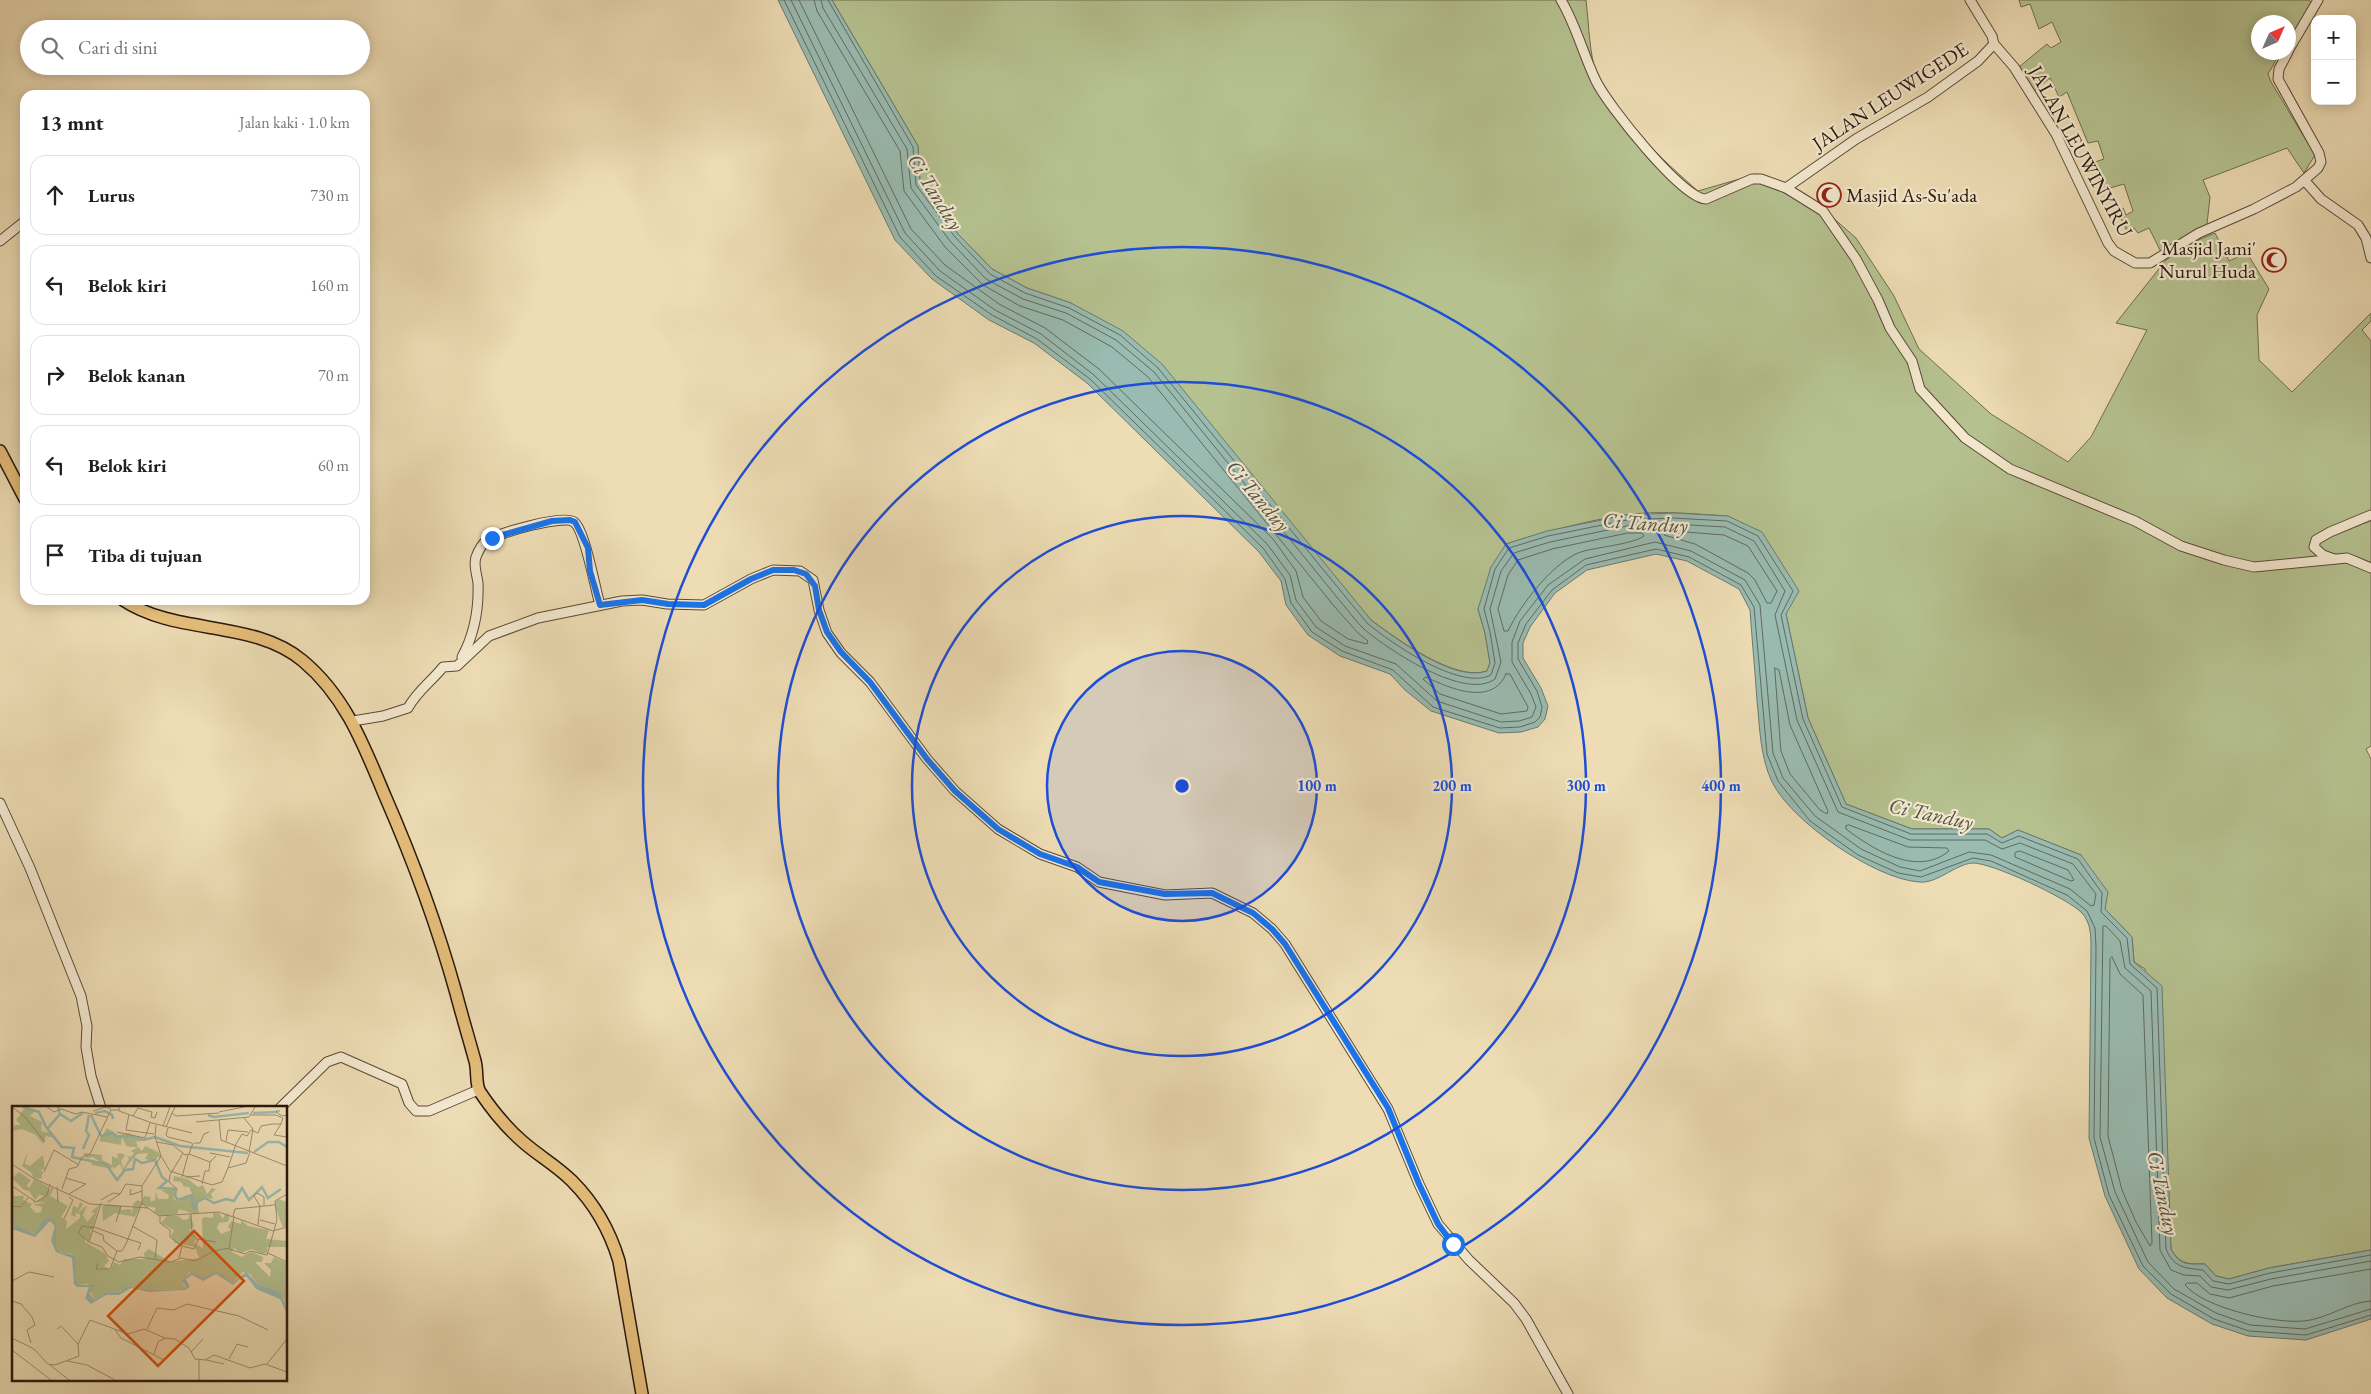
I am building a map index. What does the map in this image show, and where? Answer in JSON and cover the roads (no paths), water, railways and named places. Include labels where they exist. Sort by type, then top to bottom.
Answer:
[{"type":"main road","points":[[0,451],[20,490]]},
{"type":"main road","points":[[133,605],[145,611],[192,625],[228,631],[281,645],[303,661],[324,682],[353,721],[405,839],[432,912],[476,1063],[478,1090],[493,1111],[522,1141],[573,1182],[605,1225],[620,1260],[642,1394]]},
{"type":"street","points":[[1561,0],[1571,18],[1596,83],[1616,113],[1660,163],[1688,190],[1701,199],[1706,199],[1752,179],[1760,179],[1786,188],[1822,212],[1832,222],[1856,259],[1878,300],[1890,328],[1912,361],[1920,389],[1965,438],[2010,468],[2135,521],[2181,546],[2224,560],[2254,568],[2347,558],[2371,568]]},
{"type":"street","name":"JALAN LEUWIGEDE","points":[[1786,188],[1856,139],[1934,93],[1978,61],[1994,44],[1992,36],[1970,0]]},
{"type":"street","name":"JALAN LEUWINYIRU","points":[[2296,38],[2318,0]]},
{"type":"street","name":"JALAN LEUWINYIRU","points":[[1994,44],[2014,67],[2056,134],[2108,243],[2114,251],[2135,263],[2150,263],[2200,233],[2254,209],[2305,180],[2318,168],[2321,158],[2278,79],[2279,68],[2284,60]]},
{"type":"street","points":[[2305,180],[2321,199],[2358,225],[2366,238],[2371,258]]},
{"type":"street","points":[[0,241],[20,224]]},
{"type":"street","points":[[2335,560],[2323,555],[2314,548],[2316,540],[2371,515]]},
{"type":"street","points":[[457,666],[470,642],[476,624],[476,557],[485,541],[492,538],[552,521],[570,520],[575,522],[588,548],[590,571],[600,605]]},
{"type":"street","points":[[353,721],[383,716],[408,708],[414,695],[434,679],[444,667],[457,666],[489,636],[545,616],[600,605],[642,600],[668,604],[704,605],[751,579],[773,570],[794,570],[806,574],[815,586],[819,610],[827,632],[841,652],[870,682],[927,759],[955,791],[998,829],[1040,854],[1077,867],[1099,882],[1165,894],[1212,893],[1253,913],[1272,929],[1285,944],[1388,1108],[1419,1184],[1438,1224],[1469,1260],[1514,1303],[1526,1319],[1568,1394]]},
{"type":"street","points":[[0,803],[30,868],[81,996],[87,1026],[86,1047],[91,1076],[100,1106]]},
{"type":"street","points":[[282,1106],[327,1062],[341,1057],[402,1084],[409,1104],[416,1111],[429,1111],[478,1090]]},
{"type":"water","name":"Ci Tanduy","points":[[778,0],[832,0],[918,146],[920,182],[958,234],[992,269],[1027,288],[1071,303],[1123,331],[1162,364],[1371,620],[1395,638],[1426,657],[1459,671],[1474,673],[1487,671],[1490,663],[1485,633],[1478,609],[1491,567],[1506,544],[1547,531],[1626,515],[1673,513],[1728,516],[1762,532],[1799,591],[1786,614],[1808,718],[1846,804],[1912,829],[1989,829],[2002,838],[2018,830],[2081,855],[2108,892],[2105,909],[2132,937],[2134,962],[2162,986],[2171,1249],[2174,1255],[2185,1263],[2205,1264],[2216,1276],[2229,1279],[2269,1268],[2371,1250],[2371,1319],[2306,1340],[2248,1336],[2212,1324],[2167,1298],[2139,1269],[2105,1196],[2089,1138],[2091,943],[2090,930],[2085,917],[2062,899],[2029,882],[1982,864],[1965,864],[1926,882],[1901,878],[1880,871],[1836,846],[1797,814],[1782,798],[1772,782],[1765,762],[1760,732],[1750,610],[1739,589],[1687,561],[1656,554],[1587,570],[1555,593],[1530,627],[1523,643],[1523,658],[1541,688],[1548,706],[1545,719],[1538,727],[1521,732],[1499,733],[1431,711],[1405,690],[1390,674],[1340,656],[1308,635],[1286,605],[1281,581],[1259,552],[1087,383],[1034,343],[989,320],[932,279],[895,240]]},
{"type":"place","name":"Masjid As-Su'ada","points":[[1829,195]]},
{"type":"place","name":"Masjid Jami' Nurul Huda","points":[[2274,260]]}]
